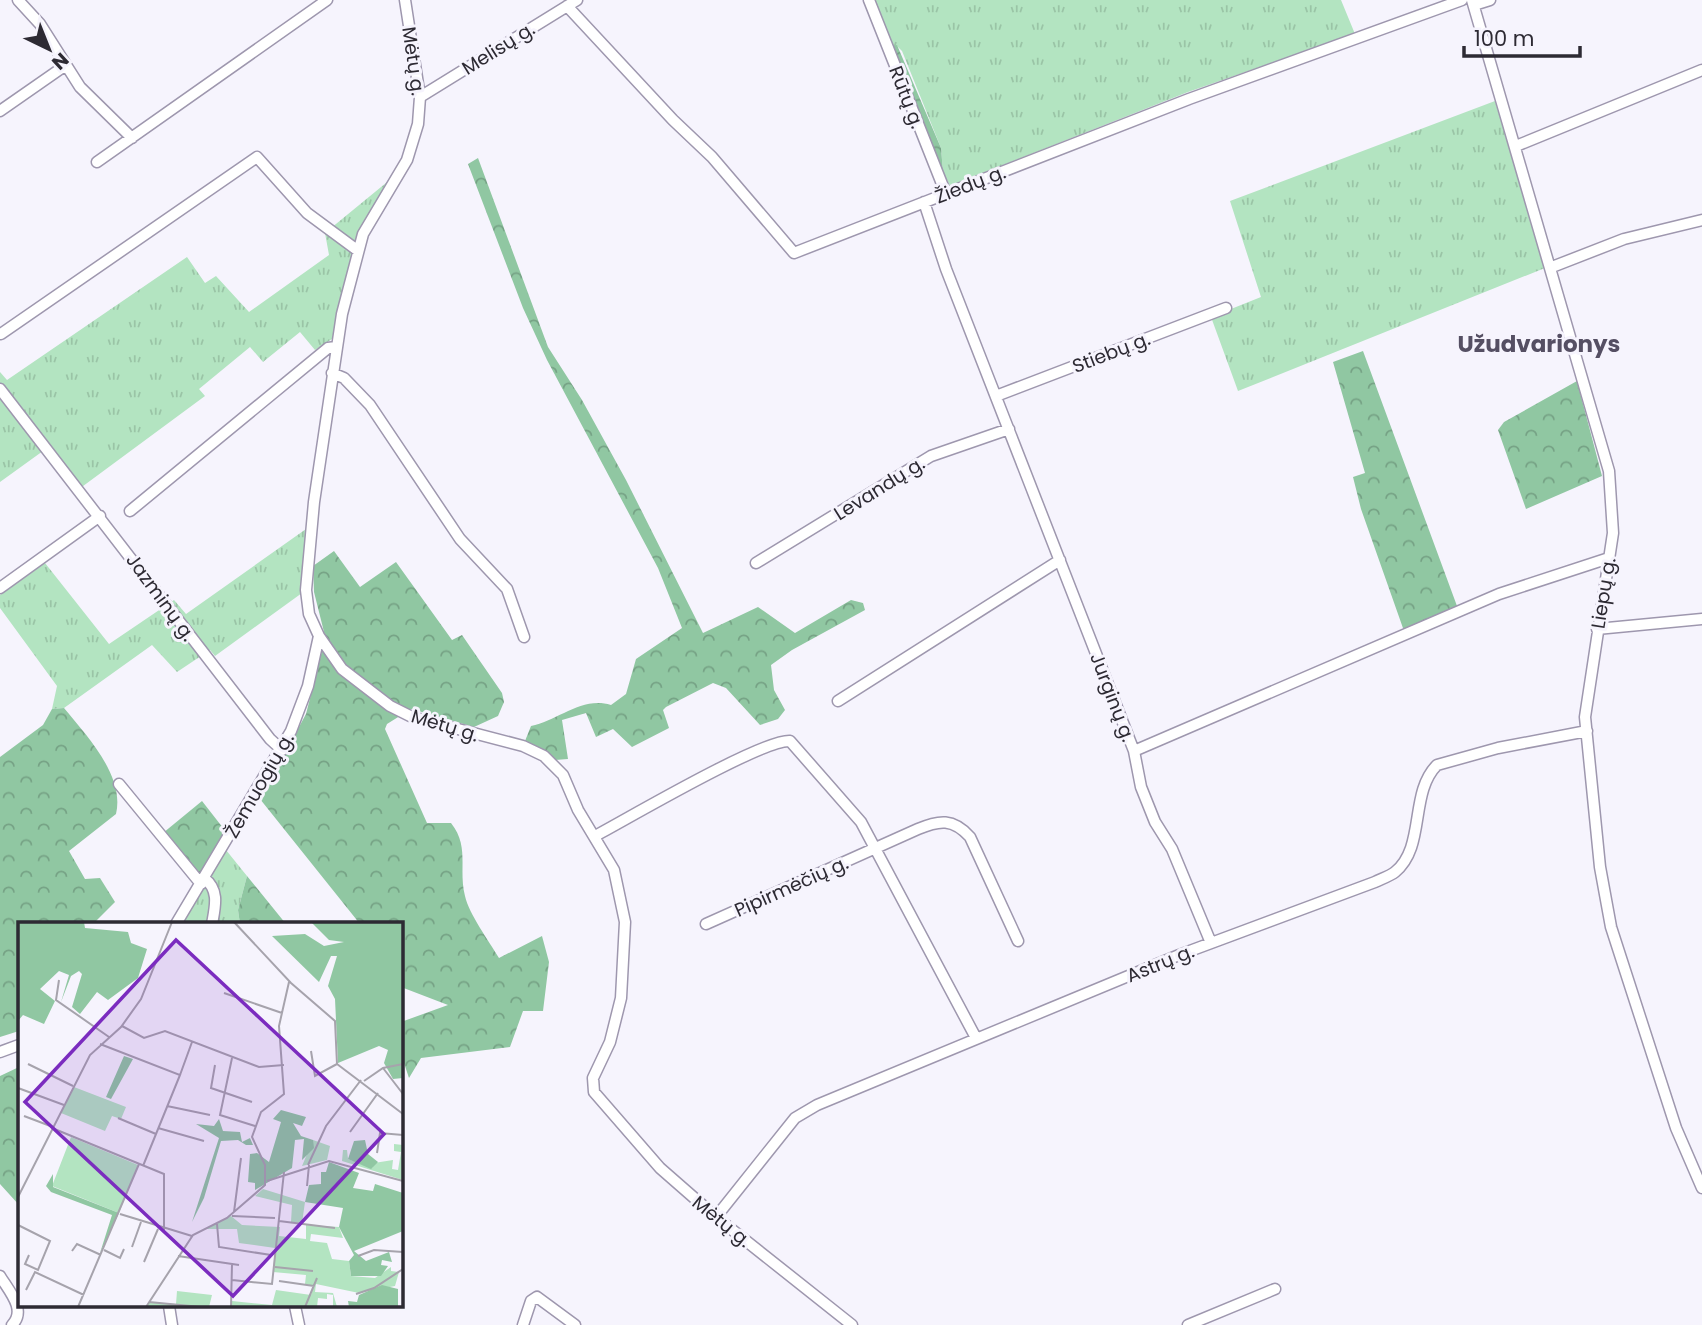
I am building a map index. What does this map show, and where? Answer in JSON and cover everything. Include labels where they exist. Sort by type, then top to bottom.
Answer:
[{"type":"street","points":[[18,0],[40,24],[89,96],[132,138]]},
{"type":"street","points":[[97,162],[327,0]]},
{"type":"street","name":"Mėtų g.","points":[[405,0],[420,97],[418,124],[407,160],[369,221],[357,250],[336,347],[314,502],[306,590],[309,614],[319,636],[353,680],[390,706],[412,717],[523,746],[544,757],[563,775],[614,870],[625,922],[621,998],[610,1042],[592,1087],[660,1168],[716,1217],[852,1325]]},
{"type":"street","name":"Rūtų g.","points":[[869,0],[946,194]]},
{"type":"street","name":"Žiedų g.","points":[[572,3],[673,120],[712,156],[794,253],[1188,99],[1462,0]]},
{"type":"street","points":[[1473,3],[1490,0]]},
{"type":"street","name":"Melisų g.","points":[[420,97],[572,3]]},
{"type":"street","name":"Liepų g.","points":[[1473,3],[1552,267],[1609,471],[1613,522],[1585,717],[1593,810],[1609,923],[1676,1128],[1702,1188]]},
{"type":"street","points":[[0,111],[66,65]]},
{"type":"street","points":[[1516,146],[1702,70]]},
{"type":"street","points":[[1,334],[257,157],[307,213],[357,250]]},
{"type":"street","name":"Jurginų g.","points":[[924,202],[946,269],[1134,751],[1499,594],[1609,558]]},
{"type":"street","points":[[1552,267],[1624,239],[1702,220]]},
{"type":"street","name":"Stiebų g.","points":[[996,396],[1226,308]]},
{"type":"street","points":[[130,511],[328,348],[336,347]]},
{"type":"street","points":[[332,373],[344,378],[370,405],[460,539],[507,589],[524,637]]},
{"type":"street","name":"Jazminų g.","points":[[0,389],[100,516],[172,614],[270,739],[282,750]]},
{"type":"street","name":"Levandų g.","points":[[757,563],[931,456],[1009,429]]},
{"type":"street","points":[[0,588],[100,516]]},
{"type":"street","points":[[838,701],[1060,560]]},
{"type":"street","points":[[1597,629],[1702,619]]},
{"type":"street","name":"Žemuogių g.","points":[[177,922],[282,750],[302,706],[319,636]]},
{"type":"street","name":"Astrų g.","points":[[716,1217],[795,1118],[844,1093],[976,1038],[1395,872],[1405,858],[1411,840],[1423,785],[1437,765],[1523,742],[1587,731]]},
{"type":"street","points":[[595,836],[730,764],[783,740],[797,746],[861,822],[976,1038]]},
{"type":"street","points":[[1134,751],[1140,786],[1155,822],[1172,849],[1211,943]]},
{"type":"street","points":[[119,784],[202,881],[211,883],[216,900],[212,922]]},
{"type":"street","name":"Pipirmėčių g.","points":[[706,924],[937,821],[960,826],[970,836],[1018,941]]},
{"type":"street","points":[[0,1052],[18,1045]]},
{"type":"street","points":[[0,1276],[18,1307]]},
{"type":"street","points":[[1188,1325],[1275,1290]]},
{"type":"street","points":[[523,1325],[531,1301],[537,1297],[575,1325]]},
{"type":"street","points":[[12,1325],[17,1320],[18,1308]]},
{"type":"green space","points":[[874,0],[1341,0],[1355,34],[1188,92],[950,186],[943,172],[941,148],[902,51],[893,46]]},
{"type":"green space","points":[[897,45],[941,148],[943,172],[938,172],[893,46]]},
{"type":"green space","points":[[1495,101],[1545,268],[1238,391],[1211,317],[1261,297],[1230,201]]},
{"type":"green space","points":[[478,158],[548,347],[582,400],[626,480],[703,633],[758,607],[795,633],[851,600],[863,603],[865,610],[792,650],[771,665],[774,690],[785,710],[778,719],[760,725],[726,688],[713,683],[666,707],[663,710],[669,728],[632,747],[613,729],[596,737],[586,713],[562,720],[568,759],[555,760],[525,741],[531,726],[580,706],[600,703],[611,705],[626,694],[636,659],[682,628],[658,568],[547,360],[523,308],[468,164]]},
{"type":"green space","points":[[392,178],[356,237],[332,339],[315,350],[300,332],[263,362],[250,347],[199,389],[205,396],[75,492],[43,451],[0,482],[0,372],[7,380],[187,257],[205,283],[216,276],[249,312],[329,255],[325,233]]},
{"type":"green space","points":[[1363,351],[1457,606],[1404,631],[1361,509],[1353,477],[1365,473],[1333,362]]},
{"type":"green space","points":[[1577,381],[1602,476],[1526,509],[1498,430],[1504,422]]},
{"type":"green space","points":[[306,529],[302,593],[215,656],[210,650],[177,672],[152,645],[64,708],[52,709],[57,686],[0,608],[0,595],[45,563],[109,644],[174,600],[186,614]]},
{"type":"green space","points":[[334,551],[360,587],[396,562],[452,640],[462,635],[502,693],[504,702],[498,716],[474,727],[411,709],[387,724],[385,729],[427,823],[451,823],[457,832],[462,850],[463,886],[467,903],[499,958],[542,936],[549,962],[543,1011],[523,1011],[510,1047],[421,1058],[409,1078],[402,1057],[402,1022],[448,1005],[402,987],[402,922],[358,922],[260,799],[306,714],[322,651],[324,632],[314,592],[313,566]]},
{"type":"green space","points":[[64,708],[102,757],[115,785],[116,814],[69,851],[85,879],[100,878],[115,902],[95,922],[18,922],[18,1031],[0,1037],[0,757],[43,725],[52,709]]},
{"type":"green space","points":[[202,801],[227,833],[199,877],[163,833]]},
{"type":"green space","points":[[226,850],[247,876],[238,910],[240,922],[182,922]]},
{"type":"green space","points":[[247,876],[284,922],[240,922],[238,910]]},
{"type":"green space","points":[[18,1067],[18,1204],[0,1184],[0,1076]]},
{"type":"district","name":"Užudvarionys","points":[[1539,344]]}]
